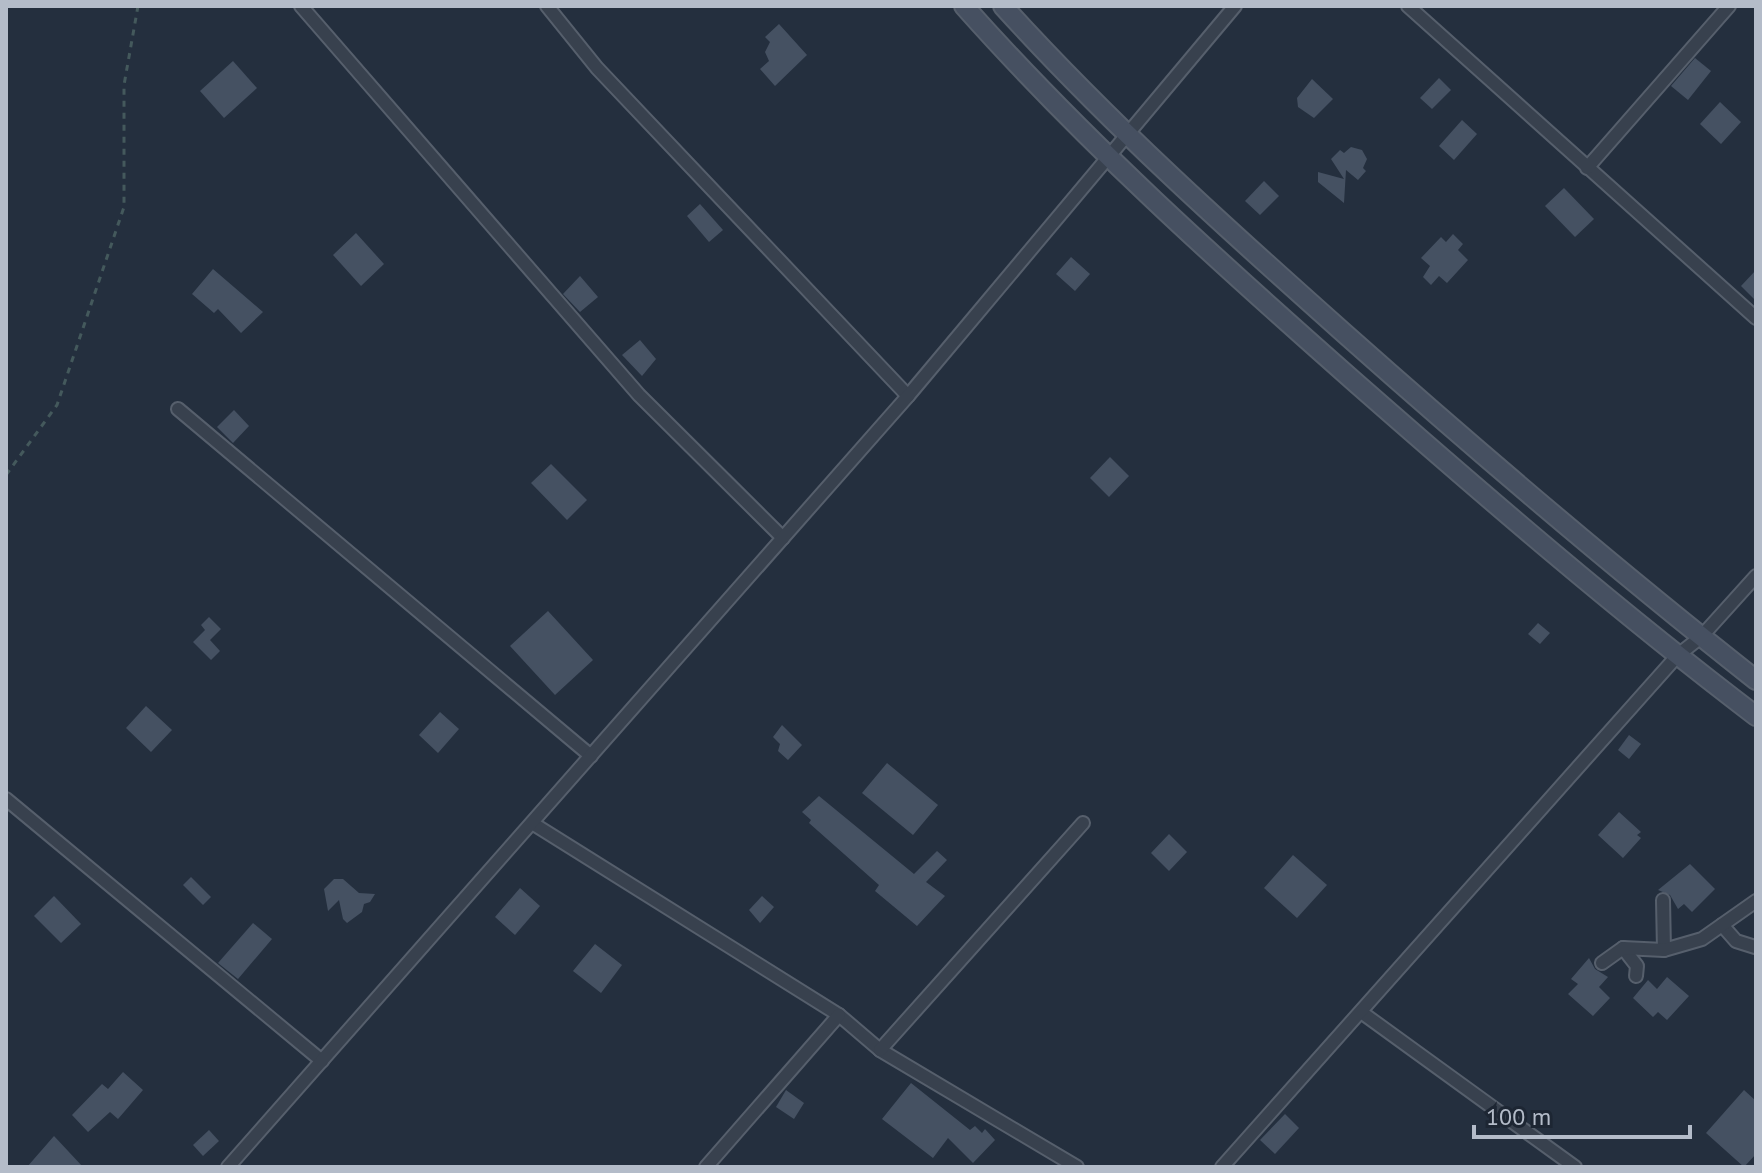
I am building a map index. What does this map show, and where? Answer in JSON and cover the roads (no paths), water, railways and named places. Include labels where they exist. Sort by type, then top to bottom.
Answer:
[{"type":"main road","points":[[964,6],[1108,158],[1392,415],[1678,655],[1756,716]]},
{"type":"main road","points":[[1003,6],[1127,135],[1386,371],[1756,680]]},
{"type":"street","points":[[301,6],[639,395],[783,538]]},
{"type":"street","points":[[547,6],[597,68],[908,396]]},
{"type":"street","points":[[228,1167],[908,396],[1235,6]]},
{"type":"street","points":[[1408,6],[1756,318]]},
{"type":"street","points":[[1587,168],[1729,6]]},
{"type":"street","points":[[178,409],[591,756]]},
{"type":"street","points":[[1222,1167],[1678,655],[1701,637],[1756,576]]},
{"type":"street","points":[[6,799],[322,1061]]},
{"type":"street","points":[[532,823],[839,1015],[880,1050],[1077,1167]]},
{"type":"street","points":[[880,1050],[1083,823]]},
{"type":"street","points":[[1663,900],[1664,950]]},
{"type":"street","points":[[1602,963],[1623,948],[1664,950],[1702,939],[1756,901]]},
{"type":"street","points":[[1722,925],[1736,941],[1755,947]]},
{"type":"street","points":[[1623,948],[1637,966],[1636,976]]},
{"type":"street","points":[[1361,1012],[1575,1167]]},
{"type":"street","points":[[706,1167],[839,1015]]}]
